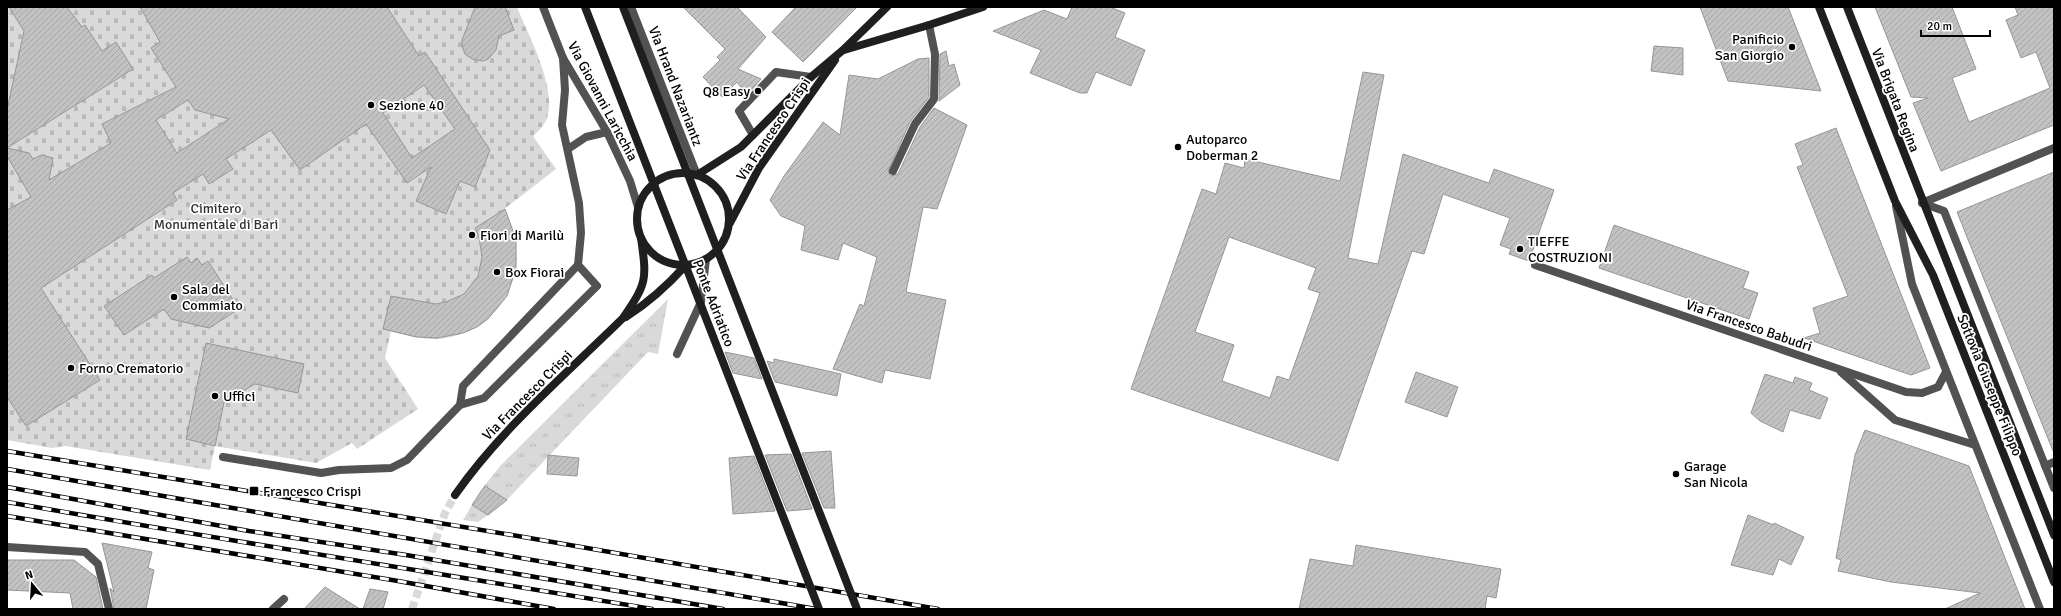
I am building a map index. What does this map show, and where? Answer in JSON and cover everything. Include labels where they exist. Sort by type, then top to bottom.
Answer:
[{"type":"main road","name":"Ponte Adriatico","points":[[585,7],[819,609]]},
{"type":"main road","name":"Ponte Adriatico","points":[[623,7],[857,609]]},
{"type":"main road","name":"Via Francesco Crispi","points":[[697,175],[741,147],[811,77],[843,50],[887,7]]},
{"type":"main road","points":[[843,50],[929,26],[983,7]]},
{"type":"main road","points":[[1819,7],[1895,201]]},
{"type":"main road","name":"Via Brigata Regina","points":[[1847,7],[1922,202]]},
{"type":"main road","name":"Via Francesco Crispi","points":[[729,225],[759,168],[843,50]]},
{"type":"main road","points":[[623,318],[640,294],[645,279],[641,238],[638,228],[638,207],[648,190],[660,180],[681,173],[697,175],[708,180],[722,193],[729,211],[729,225],[726,238],[720,248],[706,259],[685,266],[672,265],[656,256],[647,248],[641,238]]},
{"type":"main road","name":"Sottovia Giuseppe Filippo","points":[[1895,201],[1933,275],[2054,582]]},
{"type":"main road","name":"Sottovia Giuseppe Filippo","points":[[1922,202],[2054,535]]},
{"type":"main road","points":[[623,318],[644,305],[663,290],[685,266]]},
{"type":"main road","name":"Via Francesco Crispi","points":[[454,495],[494,444],[623,318]]},
{"type":"street","name":"Via Giovanni Laricchia","points":[[543,7],[563,58],[607,132],[630,181],[638,207]]},
{"type":"street","name":"Via Hrand Nazariantz","points":[[631,7],[697,175]]},
{"type":"street","points":[[893,171],[915,124],[934,99],[935,54],[929,26]]},
{"type":"street","points":[[460,405],[463,386],[578,265],[581,232],[579,203],[568,149],[564,141],[562,125],[565,90],[563,58]]},
{"type":"street","points":[[753,135],[739,111],[776,72],[811,77]]},
{"type":"street","points":[[568,149],[586,137],[607,132]]},
{"type":"street","points":[[1922,202],[2054,148]]},
{"type":"street","points":[[1895,201],[1912,284],[2040,609]]},
{"type":"street","points":[[1922,202],[1944,211],[2054,488]]},
{"type":"street","points":[[677,354],[701,302],[706,259]]},
{"type":"street","points":[[223,457],[321,473],[391,468],[406,460],[460,405],[484,398],[597,286],[578,265]]},
{"type":"street","name":"Via Francesco Babudri","points":[[1535,266],[1906,392],[1922,393],[1938,387],[1946,372]]},
{"type":"street","points":[[1839,370],[1895,420],[1975,445]]},
{"type":"street","points":[[2045,466],[2054,462]]},
{"type":"street","points":[[7,547],[85,552],[98,564],[110,609]]},
{"type":"street","points":[[273,609],[284,600]]},
{"type":"green space","name":"Cimitero Monumentale di Bari","points":[[7,7],[517,7],[541,66],[549,98],[548,112],[544,124],[533,136],[556,169],[503,210],[512,229],[516,249],[516,269],[510,287],[501,304],[488,318],[471,329],[451,337],[428,339],[391,331],[385,358],[418,409],[357,449],[352,443],[316,463],[215,446],[210,470],[65,446],[52,448],[7,440]]},
{"type":"green space","points":[[668,299],[658,354],[648,352],[505,502],[494,494],[488,515],[478,522],[463,520],[480,491],[501,465]],"holes":[[[485,486],[493,491],[481,511],[472,505]]]},
{"type":"building","points":[[9,7],[67,7],[82,27],[85,25],[102,51],[116,42],[133,69],[7,148],[7,110],[24,31]]},
{"type":"building","points":[[140,7],[387,7],[419,56],[425,52],[490,150],[475,187],[460,181],[446,214],[416,201],[431,167],[407,183],[366,124],[300,170],[271,130],[226,159],[233,169],[209,184],[203,174],[173,193],[177,200],[41,288],[100,380],[26,426],[7,397],[7,210],[31,197],[7,156],[7,148],[29,153],[33,159],[41,155],[53,158],[49,180],[111,143],[102,124],[176,87],[151,48],[160,42]],"holes":[[[424,85],[455,129],[412,158],[383,113]],[[188,100],[195,110],[229,119],[177,153],[156,120]]]},
{"type":"building","points":[[475,7],[505,7],[514,30],[499,36],[496,50],[488,59],[483,61],[472,59],[465,54],[462,46],[462,40]]},
{"type":"building","points":[[683,7],[737,7],[766,37],[738,69],[761,79],[747,95],[737,82],[722,97],[703,77],[720,60],[717,57],[725,49]]},
{"type":"building","points":[[796,7],[857,7],[803,62],[772,32]]},
{"type":"building","points":[[1072,7],[1110,7],[1125,13],[1115,37],[1145,50],[1131,86],[1096,72],[1087,93],[1080,93],[1030,73],[1041,50],[993,31],[1044,10],[1067,19]]},
{"type":"building","points":[[1700,7],[1788,7],[1821,91],[1728,81]]},
{"type":"building","points":[[1875,7],[1952,7],[1976,69],[1952,78],[1969,122],[2050,88],[2036,52],[2021,58],[2006,20],[2018,15],[2015,7],[2054,7],[2054,125],[1941,171],[1913,103],[1928,98],[1911,97]]},
{"type":"building","points":[[1654,46],[1683,48],[1683,75],[1651,71]]},
{"type":"building","points":[[946,51],[949,66],[954,64],[960,85],[939,101],[940,54]]},
{"type":"building","points":[[929,58],[929,97],[910,122],[888,171],[891,176],[898,174],[920,127],[934,108],[967,125],[937,209],[923,207],[906,292],[946,300],[930,379],[885,370],[882,383],[833,369],[860,304],[864,306],[877,257],[843,243],[838,260],[801,250],[805,226],[781,216],[770,200],[784,176],[823,122],[840,135],[849,75],[878,79],[918,59]]},
{"type":"building","points":[[1363,72],[1384,75],[1348,258],[1378,264],[1403,154],[1489,183],[1494,169],[1554,190],[1529,261],[1509,254],[1511,249],[1500,245],[1510,218],[1443,194],[1424,254],[1412,251],[1338,461],[1131,389],[1202,189],[1216,194],[1225,163],[1244,168],[1245,159],[1340,181]],"holes":[[[1229,237],[1316,268],[1308,289],[1320,293],[1289,380],[1277,376],[1270,398],[1222,381],[1234,345],[1195,332]]]},
{"type":"building","points":[[1836,128],[1930,368],[1911,375],[1804,338],[1820,333],[1813,308],[1848,296],[1797,167],[1803,165],[1795,144]]},
{"type":"building","points":[[2054,172],[2054,451],[2053,451],[1957,212]]},
{"type":"building","name":"Box Fiorai","points":[[505,209],[516,239],[516,268],[507,296],[488,319],[477,327],[463,333],[437,338],[416,337],[383,329],[391,296],[436,304],[446,302],[464,294],[478,276],[482,257],[479,237],[475,228]]},
{"type":"building","points":[[1614,225],[1749,272],[1743,288],[1758,293],[1749,319],[1599,268]]},
{"type":"building","name":"Sala del Commiato","points":[[187,257],[191,263],[197,258],[202,265],[208,261],[239,309],[209,328],[171,319],[164,309],[124,335],[104,306],[152,275],[154,278]]},
{"type":"building","name":"Uffici","points":[[206,343],[304,364],[298,393],[255,384],[224,402],[215,446],[186,439]]},
{"type":"building","points":[[725,352],[754,358],[762,379],[733,373]]},
{"type":"building","points":[[774,359],[841,374],[837,396],[775,382],[767,361],[774,363]]},
{"type":"building","points":[[1416,372],[1458,387],[1447,417],[1405,402]]},
{"type":"building","points":[[1765,374],[1793,383],[1795,377],[1812,383],[1809,390],[1828,398],[1820,419],[1790,410],[1783,432],[1760,421],[1751,413]]},
{"type":"building","points":[[1865,430],[1969,466],[2025,609],[1945,609],[1980,593],[1891,582],[1838,571],[1841,560],[1836,558],[1855,455]]},
{"type":"building","points":[[831,451],[835,508],[824,508],[802,453]]},
{"type":"building","points":[[791,454],[812,509],[787,511],[765,455]]},
{"type":"building","points":[[548,455],[579,458],[577,476],[547,474]]},
{"type":"building","points":[[754,456],[775,511],[733,514],[729,458]]},
{"type":"building","points":[[485,486],[507,500],[488,515],[472,505]]},
{"type":"building","points":[[1748,515],[1774,525],[1774,523],[1804,537],[1791,565],[1779,559],[1773,575],[1731,565]]},
{"type":"building","points":[[102,543],[152,552],[148,568],[154,570],[146,609],[114,609],[110,588],[114,592]]},
{"type":"building","points":[[1356,545],[1501,569],[1496,598],[1487,596],[1485,609],[1299,609],[1310,559],[1353,566]]},
{"type":"building","points":[[7,560],[74,560],[96,577],[103,609],[73,609],[70,593],[7,590]]},
{"type":"building","points":[[325,587],[360,609],[304,609]]},
{"type":"building","points":[[370,589],[388,592],[383,609],[363,609]]},
{"type":"tunnel","points":[[412,609],[445,513],[455,495]]},
{"type":"railway","points":[[7,451],[512,535],[938,609]]},
{"type":"railway","points":[[7,469],[816,609]]},
{"type":"railway","points":[[7,487],[249,531],[406,555],[723,609]]},
{"type":"railway","points":[[7,502],[168,530],[652,609]]},
{"type":"railway","points":[[7,516],[398,581],[554,609]]},
{"type":"place","name":"Panificio San Giorgio","points":[[1792,47]]},
{"type":"place","name":"Q8 Easy","points":[[758,91]]},
{"type":"place","name":"Sezione 40","points":[[371,105]]},
{"type":"place","name":"Autoparco Doberman 2","points":[[1178,147]]},
{"type":"place","name":"Fiori di Marilù","points":[[472,235]]},
{"type":"place","name":"TIEFFE COSTRUZIONI","points":[[1520,249]]},
{"type":"place","name":"Box Fiorai","points":[[497,272]]},
{"type":"place","name":"Sala del Commiato","points":[[174,297]]},
{"type":"place","name":"Forno Crematorio","points":[[71,368]]},
{"type":"place","name":"Uffici","points":[[215,396]]},
{"type":"place","name":"Garage San Nicola","points":[[1676,474]]},
{"type":"place","name":"Francesco Crispi","points":[[254,491]]}]
